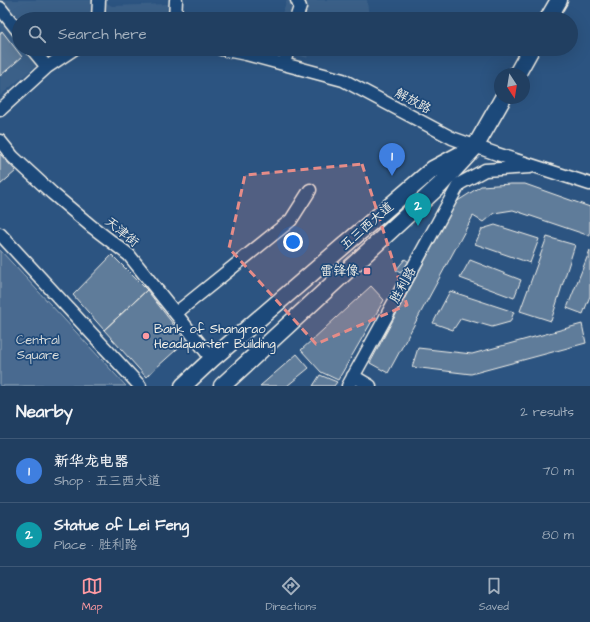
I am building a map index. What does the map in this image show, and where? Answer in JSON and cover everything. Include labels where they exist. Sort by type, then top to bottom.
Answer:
[{"type":"main road","points":[[552,12],[559,0]]},
{"type":"main road","points":[[520,68],[527,56]]},
{"type":"main road","points":[[475,147],[500,104]]},
{"type":"main road","name":"五三西大道","points":[[184,386],[212,359],[433,169],[475,147]]},
{"type":"main road","name":"五三西大道","points":[[226,385],[440,184],[475,147]]},
{"type":"street","points":[[98,0],[98,12]]},
{"type":"street","points":[[175,12],[176,0]]},
{"type":"street","points":[[296,0],[300,7],[298,12]]},
{"type":"street","points":[[0,8],[12,23]]},
{"type":"street","points":[[38,56],[47,67]]},
{"type":"street","points":[[0,110],[47,67],[64,56]]},
{"type":"street","name":"解放路","points":[[254,56],[343,80],[452,138],[475,147],[590,184]]},
{"type":"street","points":[[284,64],[286,56]]},
{"type":"street","name":"天津街","points":[[0,141],[13,157],[52,193],[91,226],[129,255],[212,359]]},
{"type":"street","name":"胜利路","points":[[350,381],[459,184],[485,170],[536,166]]},
{"type":"street","points":[[176,313],[292,220],[310,190]]},
{"type":"street","points":[[0,234],[140,386]]},
{"type":"street","points":[[350,381],[370,386]]},
{"type":"highlighted area","points":[[362,164],[407,305],[316,344],[229,248],[245,175]]},
{"type":"shaded area","points":[[0,0],[101,0],[112,6],[169,4],[169,12],[12,12],[12,56],[48,56],[0,96]]},
{"type":"shaded area","points":[[287,0],[367,0],[368,12],[283,12]]},
{"type":"green space","name":"Central Square","points":[[0,250],[126,386],[0,386]]},
{"type":"building","points":[[2,31],[12,44],[12,56],[22,57],[0,76],[0,34]]},
{"type":"building","points":[[0,154],[16,171],[0,185]]},
{"type":"building","points":[[525,184],[590,207],[590,236],[513,210],[494,213],[483,222],[473,216],[388,373],[370,363],[456,202],[481,186]]},
{"type":"building","points":[[495,225],[539,239],[530,263],[475,244],[482,229]]},
{"type":"building","points":[[547,237],[575,245],[551,321],[520,311]]},
{"type":"building","points":[[590,250],[590,296],[583,314],[567,308]]},
{"type":"building","points":[[112,255],[147,290],[104,330],[73,295]]},
{"type":"building","points":[[405,259],[409,262],[400,273],[396,270]]},
{"type":"building","points":[[470,260],[521,280],[514,298],[460,278]]},
{"type":"building","points":[[371,286],[384,300],[338,380],[321,372],[301,350]]},
{"type":"building","name":"Bank of Shangrao Headquarter Building","points":[[147,290],[186,341],[146,377],[104,330]]},
{"type":"building","points":[[450,291],[514,312],[510,322],[492,327],[461,318],[453,330],[433,323]]},
{"type":"building","points":[[582,324],[586,343],[471,374],[412,367],[418,348],[472,354]]},
{"type":"building","points":[[297,354],[309,368],[287,386],[260,386]]},
{"type":"building","points":[[320,375],[337,382],[334,386],[313,386]]},
{"type":"place","name":"新华龙电器","points":[[392,176]]},
{"type":"place","name":"Statue of Lei Feng","points":[[418,226]]},
{"type":"place","name":"雷锋像","points":[[367,271]]},
{"type":"place","name":"Bank of Shangrao Headquarter Building","points":[[146,336]]}]
